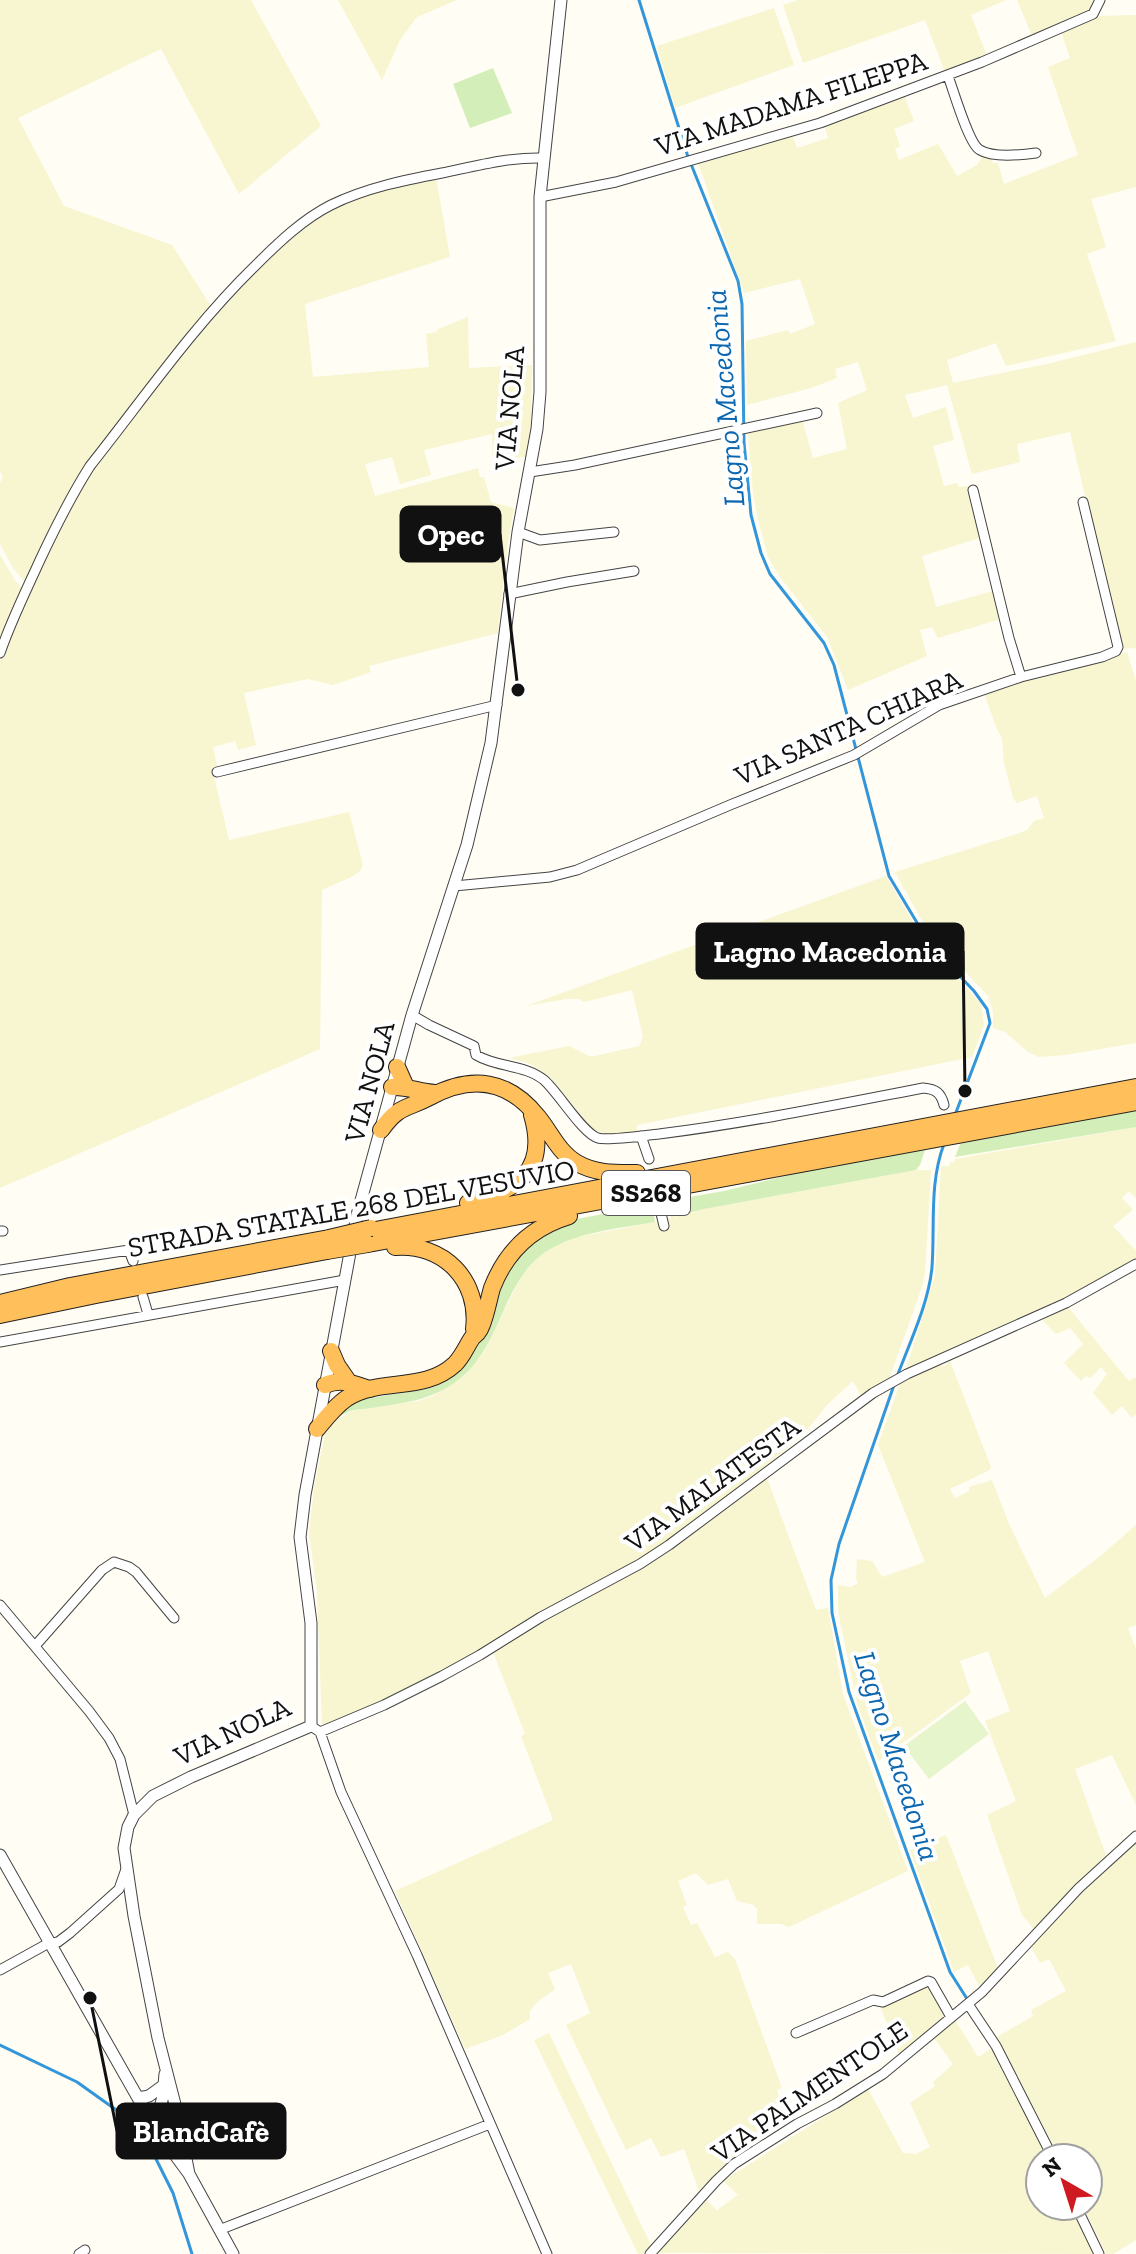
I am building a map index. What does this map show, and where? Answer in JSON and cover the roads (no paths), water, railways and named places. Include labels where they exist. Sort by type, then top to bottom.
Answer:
[{"type":"highway","points":[[397,1067],[396,1089],[411,1106]]},
{"type":"highway","name":"SS268","points":[[381,1130],[400,1109],[436,1093],[473,1083],[487,1083],[508,1089],[528,1106],[561,1150],[592,1171],[639,1173],[770,1157]]},
{"type":"highway","name":"STRADA STATALE 268 DEL VESUVIO","points":[[369,1239],[667,1189],[1136,1087]]},
{"type":"highway","name":"SS268","points":[[396,1089],[436,1093]]},
{"type":"highway","name":"STRADA STATALE 268 DEL VESUVIO","points":[[967,1126],[1136,1102]]},
{"type":"highway","name":"SS268","points":[[369,1239],[501,1193],[516,1184],[526,1174],[536,1153],[537,1136],[528,1106]]},
{"type":"highway","name":"STRADA STATALE 268 DEL VESUVIO","points":[[0,1315],[770,1157],[926,1134]]},
{"type":"highway","name":"SS268","points":[[317,1429],[347,1398],[370,1389],[425,1381],[443,1374],[457,1363],[479,1331],[501,1269],[519,1244],[532,1233],[552,1221],[667,1189]]},
{"type":"highway","name":"SS268","points":[[369,1239],[434,1252],[453,1264],[468,1286],[474,1306],[473,1337]]},
{"type":"highway","name":"STRADA STATALE 268 DEL VESUVIO","points":[[0,1303],[70,1286],[327,1250]]},
{"type":"highway","points":[[331,1351],[348,1381]]},
{"type":"highway","name":"SS268","points":[[325,1387],[337,1381],[348,1381],[370,1389]]},
{"type":"highway","points":[[325,1387],[334,1396],[347,1398]]},
{"type":"street","name":"VIA NOLA","points":[[397,1067],[475,818],[497,705],[509,594],[537,429],[540,392],[540,197],[561,0]]},
{"type":"street","name":"VIA MADAMA FILEPPA","points":[[540,197],[616,182],[820,123],[948,76],[1093,14],[1100,0]]},
{"type":"street","points":[[948,76],[976,148],[1001,155],[1036,153]]},
{"type":"street","points":[[0,653],[50,539],[90,466],[216,307],[283,238],[331,205],[362,193],[423,176],[508,159],[543,158]]},
{"type":"street","points":[[530,472],[817,413]]},
{"type":"street","points":[[973,490],[1021,677]]},
{"type":"street","name":"VIA SANTA CHIARA","points":[[454,886],[536,879],[577,870],[854,755],[939,705],[1021,677],[1116,651],[1118,647],[1083,502]]},
{"type":"street","points":[[518,532],[540,540],[614,532]]},
{"type":"street","points":[[509,594],[634,571]]},
{"type":"street","points":[[217,772],[497,705]]},
{"type":"street","points":[[412,1015],[474,1046],[476,1055],[485,1060],[530,1071],[546,1082],[597,1138],[641,1136],[923,1088],[934,1089],[941,1095],[944,1105]]},
{"type":"street","name":"VIA NOLA","points":[[134,1815],[153,1796],[172,1786],[316,1729],[311,1623],[300,1537],[305,1495],[357,1215],[396,1089]]},
{"type":"street","points":[[641,1136],[649,1159]]},
{"type":"street","points":[[659,1205],[664,1226]]},
{"type":"street","points":[[0,1270],[129,1250],[133,1261]]},
{"type":"street","name":"VIA MALATESTA","points":[[316,1729],[384,1705],[442,1676],[541,1617],[640,1564],[883,1386],[1066,1303],[1136,1264]]},
{"type":"street","points":[[0,1342],[345,1280]]},
{"type":"street","points":[[143,1297],[148,1314]]},
{"type":"street","points":[[35,1646],[102,1570],[114,1562],[136,1572],[174,1618]]},
{"type":"street","points":[[0,1605],[89,1711],[120,1759],[134,1815],[124,1848],[126,1869],[189,2174]]},
{"type":"street","points":[[316,1729],[341,1792],[405,1928],[547,2254]]},
{"type":"street","name":"VIA PALMENTOLE","points":[[650,2254],[734,2164],[883,2074],[982,1992],[1079,1888],[1136,1836]]},
{"type":"street","points":[[0,1855],[138,2098],[189,2174],[233,2254]]},
{"type":"street","points":[[0,1970],[70,1933],[119,1889],[126,1869]]},
{"type":"street","points":[[796,2033],[873,2000],[883,2002],[930,1981],[951,2017]]},
{"type":"street","points":[[968,2004],[996,2046],[1045,2142]]},
{"type":"street","points":[[157,2128],[166,2069]]},
{"type":"street","points":[[138,2098],[149,2096],[164,2085]]},
{"type":"street","points":[[157,2128],[177,2112]]},
{"type":"street","points":[[219,2230],[490,2124]]},
{"type":"street","points":[[1084,2222],[1099,2254]]},
{"type":"waterway","name":"Lagno Macedonia","points":[[639,0],[688,157]]},
{"type":"waterway","name":"Lagno Macedonia","points":[[691,164],[738,281],[742,304],[744,443],[751,515],[761,553],[770,574],[824,643],[834,665],[889,876],[931,946],[987,1009],[990,1023],[955,1115]]},
{"type":"waterway","name":"Lagno Macedonia","points":[[898,1374],[930,1280],[934,1190],[944,1144]]},
{"type":"waterway","name":"Lagno Macedonia","points":[[894,1385],[839,1544],[831,1580],[832,1613],[849,1692],[950,1972],[969,2002]]},
{"type":"waterway","points":[[0,2045],[77,2082],[140,2127],[173,2193],[192,2254]]},
{"type":"place","name":"Opec","points":[[518,690]]},
{"type":"place","name":"Lagno Macedonia","points":[[965,1091]]},
{"type":"place","name":"BlandCafè","points":[[90,1998]]}]
